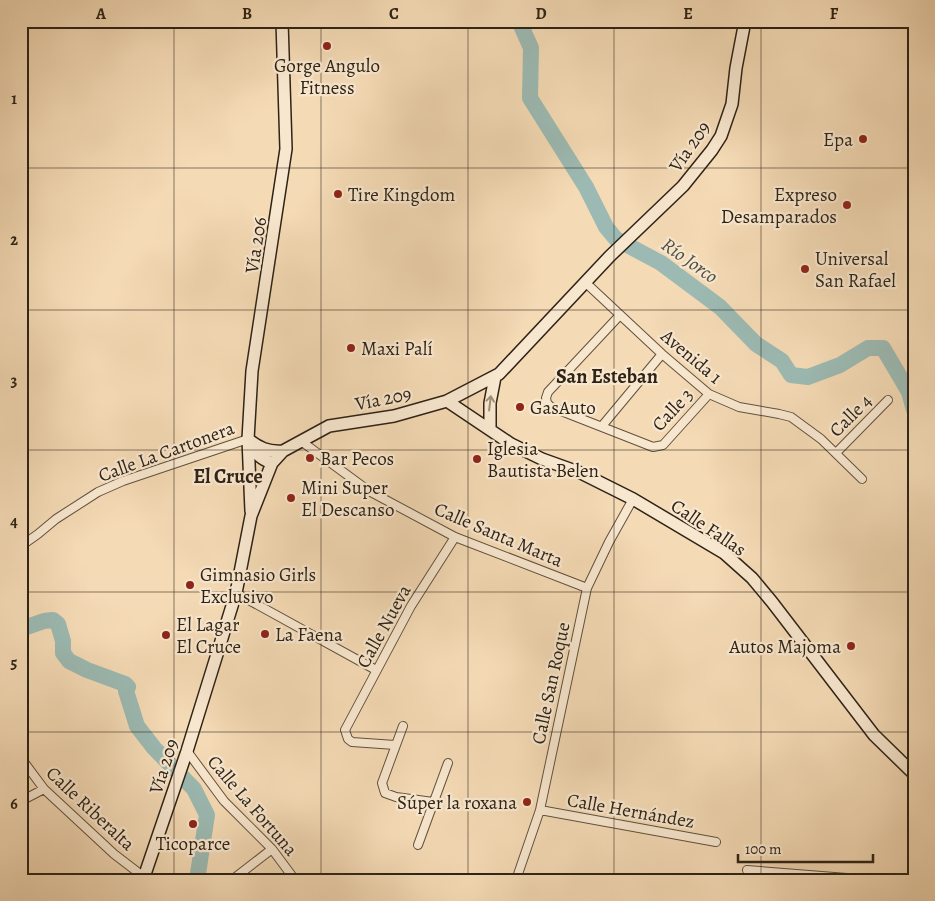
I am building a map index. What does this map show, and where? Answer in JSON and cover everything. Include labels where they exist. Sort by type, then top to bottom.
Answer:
[{"type":"main road","name":"Vía 206","points":[[251,516],[248,438],[252,371],[286,150],[282,21]]},
{"type":"main road","name":"Vía 209","points":[[144,878],[186,754],[236,593],[251,516],[272,463],[283,451],[300,440],[329,426],[394,416],[447,401],[495,377],[610,256],[683,186],[699,168],[721,136],[732,104],[736,68],[745,21]]},
{"type":"main road","points":[[490,429],[490,403],[495,377]]},
{"type":"main road","name":"Calle Fallas","points":[[447,401],[512,444],[542,459],[581,473],[633,499],[724,553],[752,578],[790,624],[874,735],[909,764],[914,774]]},
{"type":"main road","points":[[248,438],[263,449],[283,451]]},
{"type":"main road","points":[[248,438],[256,454],[272,463]]},
{"type":"street","name":"Avenida 1","points":[[586,283],[662,354],[709,394],[738,407],[791,417],[807,427],[862,479]]},
{"type":"street","points":[[620,315],[548,392],[546,398],[547,403],[551,407],[602,426],[662,354]]},
{"type":"street","name":"Calle 3","points":[[602,426],[653,447],[663,445],[709,394]]},
{"type":"street","name":"Calle 4","points":[[836,453],[888,400]]},
{"type":"street","name":"Calle La Cartonera","points":[[22,546],[56,519],[98,492],[123,481],[248,438]]},
{"type":"street","name":"Calle Santa Marta","points":[[300,440],[369,491],[455,537],[587,588]]},
{"type":"street","name":"Calle San Roque","points":[[516,880],[540,810],[587,588],[609,542],[633,499]]},
{"type":"street","name":"Calle Nueva","points":[[395,745],[352,742],[345,734],[345,730],[411,606],[455,537]]},
{"type":"street","points":[[236,593],[376,670]]},
{"type":"street","points":[[403,726],[382,783],[385,793],[396,797],[433,802]]},
{"type":"street","name":"Calle La Fortuna","points":[[186,754],[224,800],[272,849],[295,880]]},
{"type":"street","name":"Calle Riberalta","points":[[21,758],[30,773],[44,789],[114,854],[144,878]]},
{"type":"street","points":[[418,845],[448,763]]},
{"type":"street","points":[[21,801],[44,789]]},
{"type":"street","name":"Calle Hernández","points":[[540,810],[716,842]]},
{"type":"street","points":[[232,880],[272,849]]},
{"type":"street","points":[[747,870],[872,880]]},
{"type":"waterway","name":"Río Jorco","points":[[519,21],[531,48],[530,98],[586,187],[606,227],[616,239],[661,263],[720,307],[756,344],[782,361],[791,375],[808,377],[840,365],[868,348],[883,348],[909,392],[914,410]]},
{"type":"waterway","points":[[21,629],[53,620],[58,624],[63,641],[63,653],[69,661],[125,684],[128,687],[126,691],[137,726],[154,748],[194,789],[207,815],[197,880]]},
{"type":"place","name":"Gorge Angulo Fitness","points":[[327,46]]},
{"type":"place","name":"Epa","points":[[863,139]]},
{"type":"place","name":"Tire Kingdom","points":[[338,194]]},
{"type":"place","name":"Expreso Desamparados","points":[[847,205]]},
{"type":"place","name":"Universal San Rafael","points":[[805,269]]},
{"type":"place","name":"Maxi Palí","points":[[351,348]]},
{"type":"place","name":"GasAuto","points":[[520,407]]},
{"type":"place","name":"Bar Pecos","points":[[310,458]]},
{"type":"place","name":"Iglesia Bautista Belen","points":[[477,459]]},
{"type":"place","name":"Mini Super El Descanso","points":[[291,498]]},
{"type":"place","name":"Gimnasio Girls Exclusivo","points":[[190,585]]},
{"type":"place","name":"La Faena","points":[[265,634]]},
{"type":"place","name":"El Lagar El Cruce","points":[[166,635]]},
{"type":"place","name":"Autos Majoma","points":[[851,646]]},
{"type":"place","name":"Súper la roxana","points":[[527,802]]},
{"type":"place","name":"Ticoparce","points":[[193,824]]},
{"type":"district","name":"San Esteban","points":[[607,376]]},
{"type":"district","name":"El Cruce","points":[[228,476]]}]
